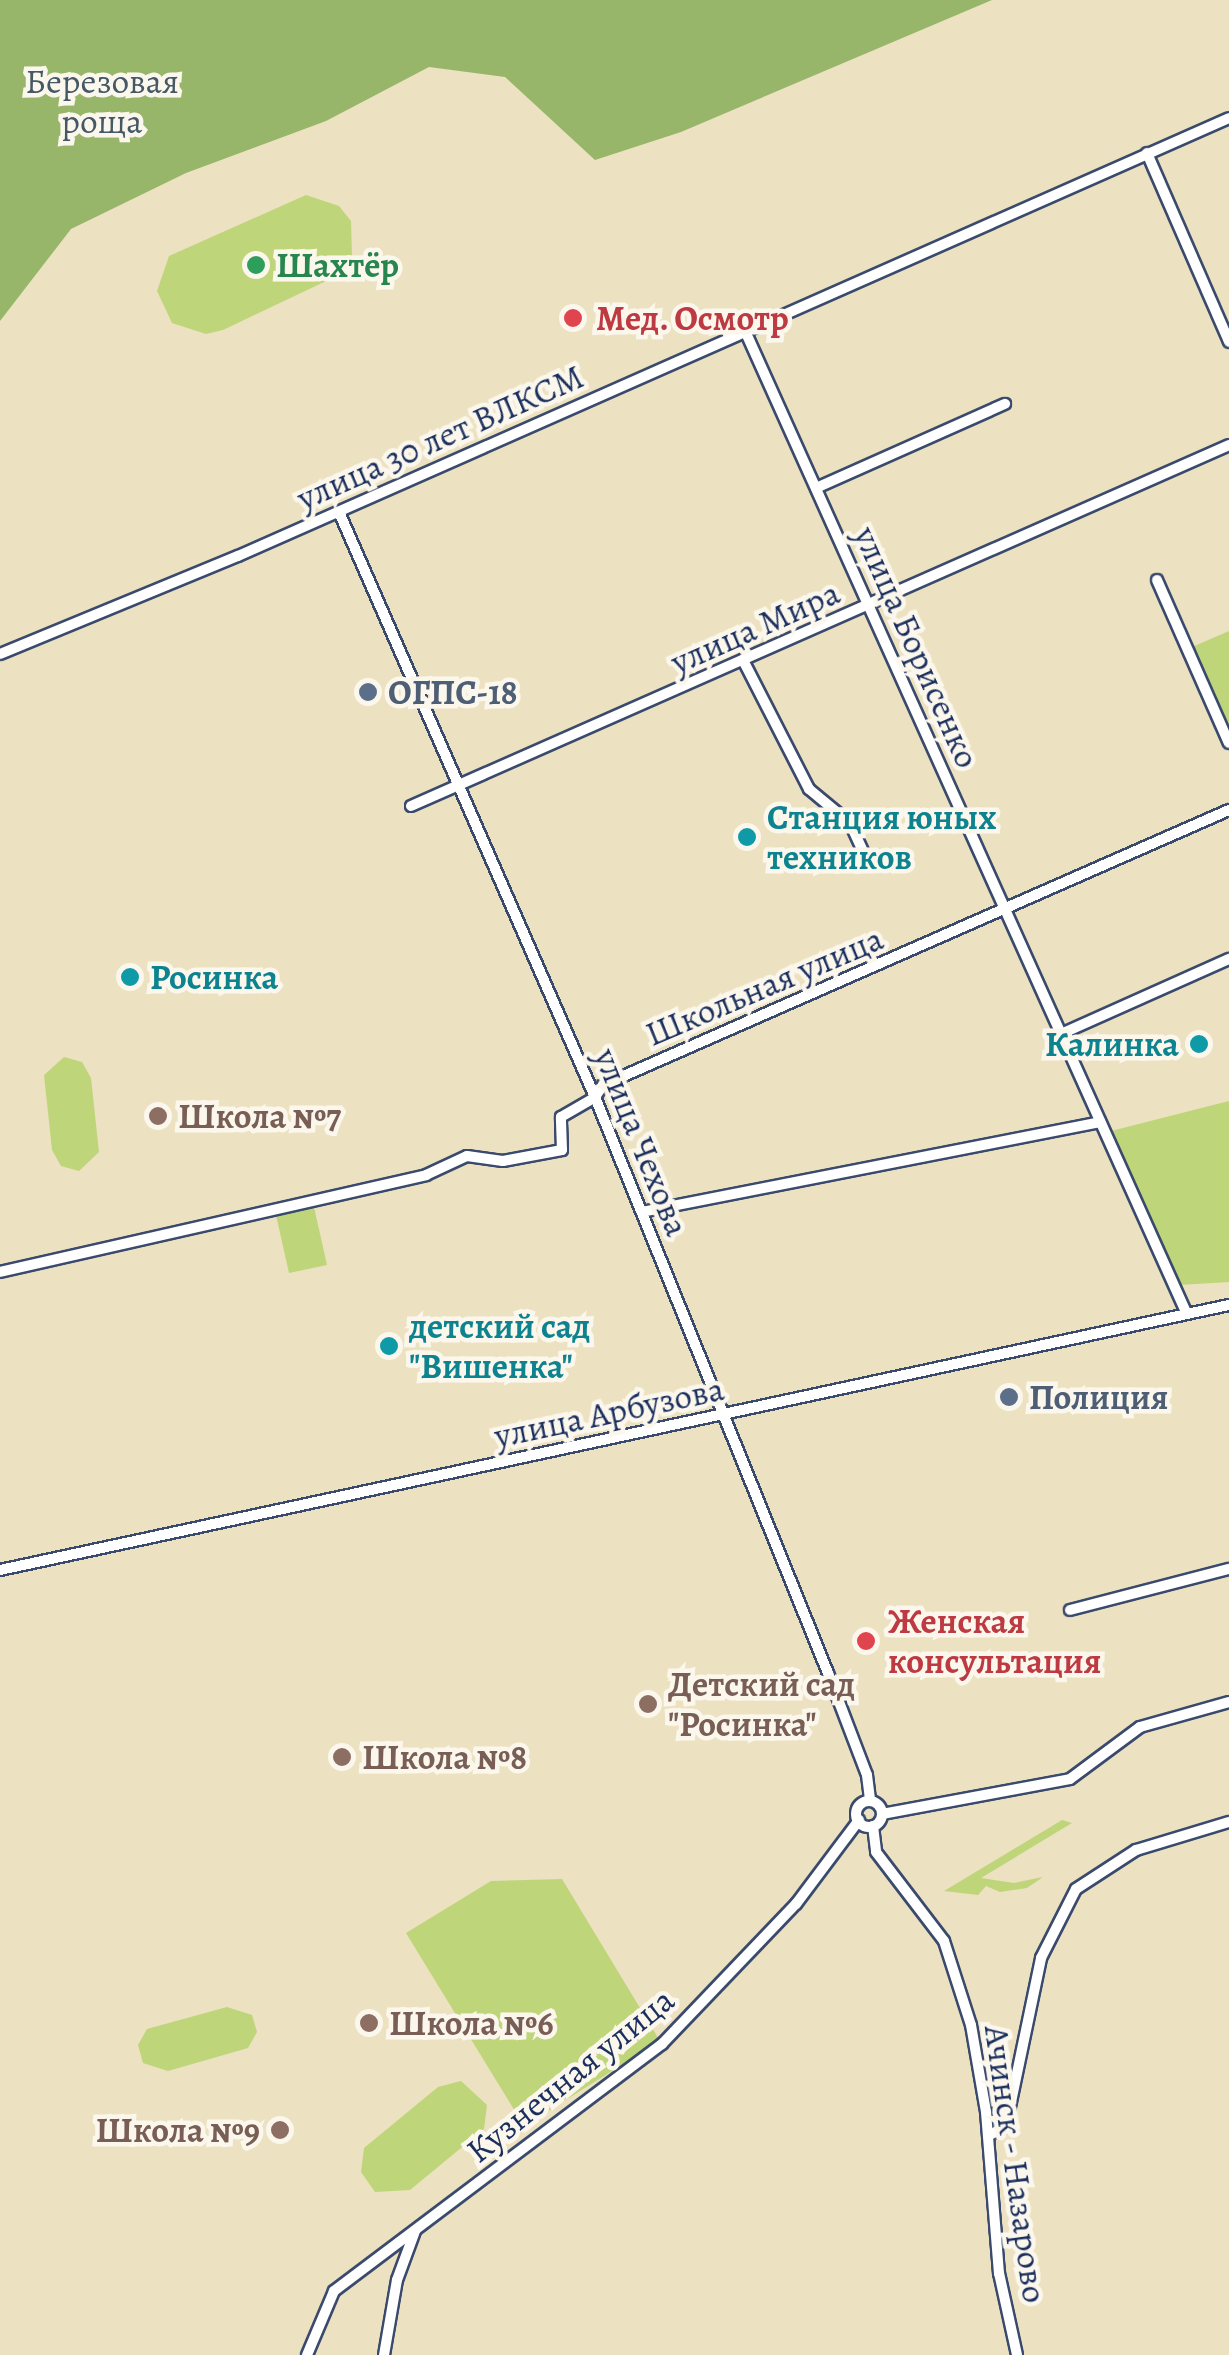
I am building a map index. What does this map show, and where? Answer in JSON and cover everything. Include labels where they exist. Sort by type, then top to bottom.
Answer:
[{"type":"street","name":"улица 30 лет ВЛКСМ","points":[[0,654],[338,512],[1229,118]]},
{"type":"street","points":[[1147,153],[1229,342]]},
{"type":"street","name":"улица Борисенко","points":[[746,332],[1186,1312]]},
{"type":"street","points":[[816,488],[1005,404]]},
{"type":"street","name":"улица Мира","points":[[411,806],[1229,445]]},
{"type":"street","name":"улица Чехова","points":[[338,512],[462,785],[595,1097],[867,1775],[870,1801]]},
{"type":"street","points":[[1157,580],[1229,743]]},
{"type":"street","points":[[744,662],[809,789],[850,823],[866,860]]},
{"type":"street","name":"Школьная улица","points":[[0,1272],[426,1175],[467,1156],[503,1161],[562,1150],[561,1117],[595,1097],[602,1085],[1229,810]]},
{"type":"street","points":[[1061,1034],[1229,959]]},
{"type":"street","points":[[642,1212],[1100,1122]]},
{"type":"street","name":"улица Арбузова","points":[[0,1570],[1229,1305]]},
{"type":"street","points":[[1070,1610],[1229,1570]]},
{"type":"street","points":[[859,1820],[873,1826],[882,1814],[1070,1779],[1140,1727],[1229,1702]]},
{"type":"street","points":[[870,1801],[882,1814]]},
{"type":"street","name":"Кузнечная улица","points":[[307,2355],[334,2291],[662,2044],[796,1904],[859,1820],[858,1807],[870,1801]]},
{"type":"street","points":[[988,2136],[1006,2126],[1041,1958],[1076,1889],[1136,1850],[1229,1822]]},
{"type":"street","name":"Ачинск - Назарово","points":[[873,1826],[876,1852],[944,1941],[971,2025],[988,2136],[999,2273],[1017,2355]]},
{"type":"street","points":[[384,2355],[415,2230]]},
{"type":"green space","name":"Березовая роща","points":[[0,0],[992,0],[681,132],[595,160],[505,77],[429,67],[326,121],[186,173],[71,229],[0,321]]},
{"type":"green space","name":"Шахтёр","points":[[306,195],[339,206],[351,221],[352,257],[343,273],[223,330],[206,334],[172,323],[157,291],[169,256]]},
{"type":"green space","points":[[1229,631],[1229,730],[1192,647]]},
{"type":"green space","points":[[64,1057],[82,1062],[91,1078],[99,1152],[79,1171],[61,1166],[52,1150],[44,1075]]},
{"type":"green space","points":[[1229,1101],[1229,1282],[1179,1285],[1111,1131]]},
{"type":"green space","points":[[314,1207],[327,1265],[289,1273],[276,1215]]},
{"type":"green space","points":[[1062,1820],[1072,1823],[981,1878],[1014,1883],[1043,1877],[1027,1888],[1000,1892],[986,1886],[978,1895],[944,1891]]},
{"type":"green space","points":[[562,1879],[660,2041],[524,2126],[406,1933],[491,1881]]},
{"type":"green space","points":[[227,2007],[252,2015],[257,2032],[248,2048],[168,2071],[143,2063],[138,2045],[147,2029]]},
{"type":"green space","points":[[461,2081],[487,2105],[484,2129],[410,2190],[375,2192],[361,2172],[364,2148],[438,2087]]},
{"type":"place","name":"Шахтёр","points":[[256,265]]},
{"type":"place","name":"Мед. Осмотр","points":[[573,318]]},
{"type":"place","name":"ОГПС-18","points":[[368,692]]},
{"type":"place","name":"Станция юных техников","points":[[747,837]]},
{"type":"place","name":"Росинка","points":[[130,977]]},
{"type":"place","name":"Калинка","points":[[1199,1044]]},
{"type":"place","name":"Школа №7","points":[[158,1116]]},
{"type":"place","name":"детский сад \"Вишенка\"","points":[[389,1346]]},
{"type":"place","name":"Полиция","points":[[1009,1397]]},
{"type":"place","name":"Женская консультация","points":[[866,1641]]},
{"type":"place","name":"Детский сад \"Росинка\"","points":[[648,1704]]},
{"type":"place","name":"Школа №8","points":[[342,1757]]},
{"type":"place","name":"Школа №6","points":[[369,2023]]},
{"type":"place","name":"Школа №9","points":[[280,2130]]}]
